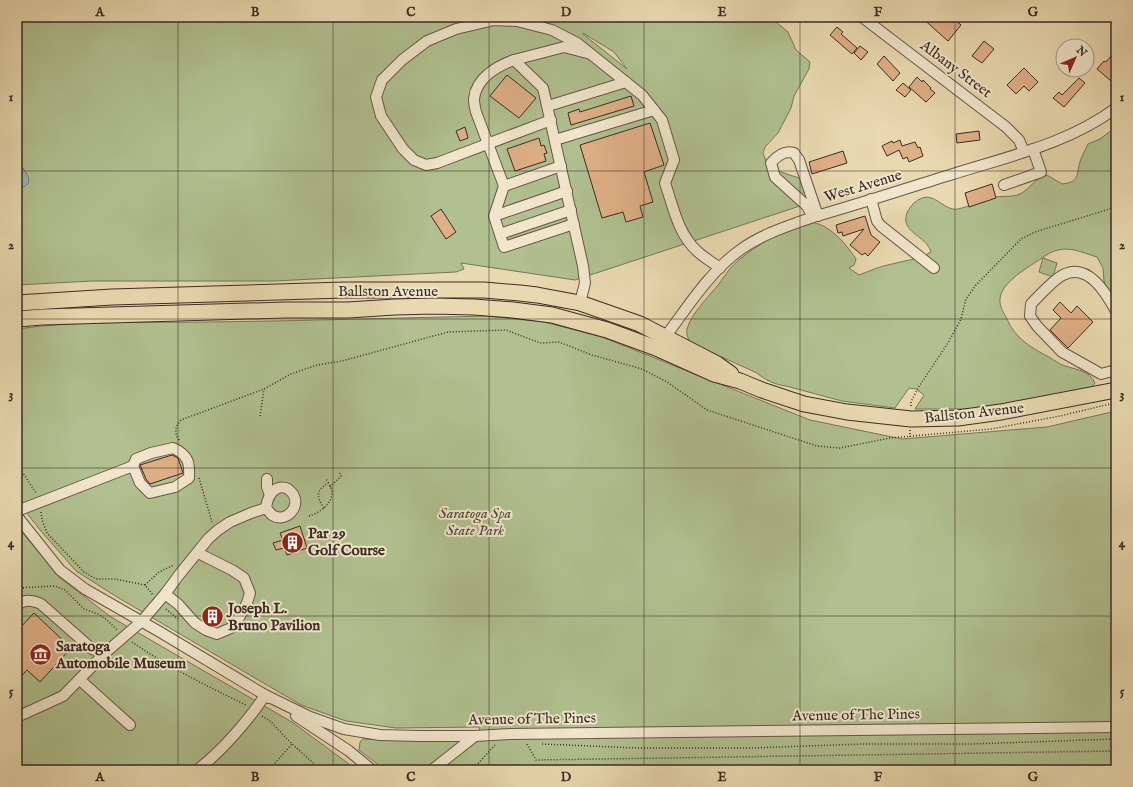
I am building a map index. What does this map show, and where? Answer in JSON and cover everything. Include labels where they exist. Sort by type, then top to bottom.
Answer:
[{"type":"highway","name":"Ballston Avenue","points":[[17,303],[112,297],[344,290],[484,290],[537,295],[580,303],[640,324],[660,342]]},
{"type":"highway","name":"Ballston Avenue","points":[[17,319],[269,310],[348,310],[401,306],[474,307],[552,315],[607,330],[660,342],[717,364],[740,381],[762,390],[804,404],[847,412],[910,419],[958,418],[1001,412],[1110,392]]},
{"type":"street","name":"Albany Street","points":[[862,17],[1006,126],[1029,151],[1041,172],[1004,185]]},
{"type":"street","points":[[551,120],[436,163],[426,165],[414,160],[403,149],[381,116],[376,97],[382,80],[402,60],[427,41],[456,29],[494,20],[517,21],[552,30],[577,43],[642,95],[662,120],[674,160],[665,184],[678,222],[685,237],[696,251],[720,268]]},
{"type":"street","points":[[574,224],[504,247],[494,216],[504,186],[476,112],[474,99],[478,86],[487,74],[500,65],[564,47],[591,54]]},
{"type":"street","points":[[514,60],[543,88],[548,106],[583,266],[585,283],[580,303]]},
{"type":"street","points":[[548,106],[626,82]]},
{"type":"street","name":"West Avenue","points":[[660,342],[720,268],[741,250],[764,236],[815,217],[871,199],[1029,151],[1082,130],[1116,108]]},
{"type":"street","points":[[555,140],[654,110]]},
{"type":"street","points":[[788,151],[794,153],[799,160],[815,217],[807,206],[775,177],[771,163],[777,156],[788,151]]},
{"type":"street","points":[[504,186],[561,166]]},
{"type":"street","points":[[494,216],[567,191]]},
{"type":"street","points":[[871,199],[877,221],[881,226],[934,268]]},
{"type":"street","points":[[500,234],[571,210]]},
{"type":"street","points":[[1110,392],[1101,374],[1074,360],[1057,347],[1037,326],[1030,316],[1031,304],[1062,275],[1077,271],[1092,278],[1109,298],[1116,311]]},
{"type":"street","points":[[1101,374],[1116,370]]},
{"type":"street","points":[[17,511],[133,466],[136,459],[173,448],[183,453],[190,465],[189,478],[175,488],[150,493],[140,483],[133,466]]},
{"type":"street","points":[[267,479],[267,487],[270,495]]},
{"type":"street","points":[[280,488],[287,488],[296,498],[292,511],[286,516],[279,518],[271,515],[266,508],[267,499],[275,490],[280,488]]},
{"type":"street","points":[[17,717],[63,696],[105,653],[142,621],[208,539],[218,530],[251,513],[266,508]]},
{"type":"street","name":"Avenue of The Pines","points":[[17,516],[60,570],[85,589],[142,621],[265,695],[310,717],[344,729],[380,735],[475,736],[511,734],[1116,727]]},
{"type":"street","points":[[165,594],[178,604],[195,623],[206,630],[217,634],[230,628],[240,616],[247,603],[250,593],[244,578],[232,570],[198,553]]},
{"type":"street","points":[[17,605],[23,601],[33,600],[41,604],[92,649],[105,653]]},
{"type":"street","points":[[80,680],[130,725]]},
{"type":"street","points":[[197,770],[219,750],[254,711],[265,695],[349,751],[372,770]]},
{"type":"street","points":[[432,770],[441,766],[475,736]]},
{"type":"path","points":[[911,410],[911,402],[918,388],[948,343],[961,320],[966,299],[976,285],[1021,239],[1035,232],[1116,207]]},
{"type":"path","points":[[182,442],[178,439],[175,432],[175,427],[181,420],[264,389],[291,374],[317,365],[342,361],[448,332],[506,330],[540,343],[559,342],[592,355],[642,369],[668,382],[707,410],[817,446],[840,448],[890,438],[991,429],[1060,416],[1116,403]]},
{"type":"path","points":[[260,416],[264,389]]},
{"type":"path","points":[[910,429],[910,437]]},
{"type":"path","points":[[17,464],[36,493],[38,499]]},
{"type":"path","points":[[330,487],[341,476],[339,471]]},
{"type":"path","points":[[198,475],[214,527]]},
{"type":"path","points":[[309,516],[317,514],[324,508],[330,498],[332,490],[326,479]]},
{"type":"path","points":[[324,508],[319,501],[318,492],[328,483]]},
{"type":"path","points":[[41,510],[42,520],[47,533],[84,572],[96,579],[115,579],[145,585],[155,598]]},
{"type":"path","points":[[145,585],[159,572],[178,564]]},
{"type":"path","points":[[17,588],[56,586],[65,590],[84,609],[98,614],[107,620],[124,637],[151,655],[193,680],[249,706],[270,721],[292,744],[321,770]]},
{"type":"path","points":[[164,606],[178,620]]},
{"type":"path","points":[[535,744],[638,748],[750,748],[862,744],[971,744],[1116,739]]},
{"type":"path","points":[[269,770],[292,744]]},
{"type":"path","points":[[472,770],[496,744]]},
{"type":"path","points":[[527,744],[536,760],[1116,751]]},
{"type":"green space","points":[[17,17],[770,17],[788,32],[796,50],[810,62],[809,69],[794,96],[791,108],[778,133],[765,147],[763,153],[767,164],[772,169],[802,179],[806,190],[794,201],[800,206],[575,280],[461,263],[464,269],[456,272],[274,281],[92,281],[17,285],[17,186],[23,168],[17,166]],"holes":[[[583,33],[614,52],[627,69]]]},
{"type":"green space","points":[[1116,127],[1116,303],[1109,293],[1104,281],[1103,268],[1097,257],[1069,249],[1062,249],[1049,253],[1023,270],[1005,287],[1000,299],[1000,304],[1010,326],[1024,342],[1061,364],[1089,375],[1095,383],[1091,388],[993,407],[963,409],[915,409],[924,395],[916,389],[909,388],[895,408],[842,401],[775,383],[757,373],[691,343],[689,340],[687,329],[692,317],[731,268],[740,259],[765,242],[805,222],[816,223],[830,230],[836,235],[856,259],[854,265],[849,268],[859,275],[883,266],[917,258],[931,252],[925,242],[907,226],[906,216],[914,203],[921,198],[932,198],[947,207],[958,209],[990,198],[1020,194],[1043,176],[1047,175],[1062,184],[1072,182],[1075,180],[1088,144],[1100,139]]},
{"type":"green space","points":[[1043,258],[1057,263],[1053,277],[1039,272]]},
{"type":"green space","name":"Saratoga Spa State Park","points":[[486,316],[544,322],[602,337],[810,420],[902,439],[1047,427],[1116,411],[1116,770],[385,770],[359,750],[360,742],[363,739],[482,741],[479,727],[396,728],[346,721],[301,705],[117,597],[76,571],[17,501],[17,329],[64,324],[112,322],[277,321]]},
{"type":"green space","points":[[17,526],[59,577],[111,617],[292,722],[357,770],[17,770]]},
{"type":"water","points":[[17,166],[23,168],[29,178],[28,184],[22,188],[17,186]]},
{"type":"building","points":[[921,17],[951,17],[961,25],[948,41]]},
{"type":"building","points":[[837,27],[843,32],[841,34],[857,48],[852,54],[830,35]]},
{"type":"building","points":[[984,41],[994,49],[982,63],[972,56]]},
{"type":"building","points":[[860,46],[868,52],[861,60],[854,53]]},
{"type":"building","points":[[1116,50],[1116,74],[1111,81],[1097,69],[1104,61],[1106,62]]},
{"type":"building","points":[[884,56],[900,73],[893,81],[877,64]]},
{"type":"building","points":[[1024,68],[1038,82],[1029,91],[1024,86],[1016,94],[1007,85]]},
{"type":"building","points":[[507,75],[536,98],[519,118],[490,96]]},
{"type":"building","points":[[917,77],[922,82],[923,80],[935,93],[926,102],[909,87]]},
{"type":"building","points":[[1079,78],[1085,83],[1064,107],[1053,98],[1059,92],[1062,95]]},
{"type":"building","points":[[903,83],[911,90],[905,97],[896,90]]},
{"type":"building","points":[[631,96],[634,106],[571,125],[568,113],[579,109],[580,112]]},
{"type":"building","points":[[650,123],[664,165],[644,172],[653,202],[640,206],[643,217],[626,222],[623,212],[602,218],[580,145]]},
{"type":"building","points":[[465,127],[468,138],[460,141],[456,131]]},
{"type":"building","points":[[979,131],[980,140],[957,143],[956,134]]},
{"type":"building","points":[[539,138],[541,146],[544,145],[547,153],[544,154],[546,161],[515,171],[507,149]]},
{"type":"building","points":[[900,140],[902,146],[915,142],[918,148],[920,147],[923,156],[909,162],[907,157],[903,159],[899,150],[887,156],[882,146],[892,141],[893,143]]},
{"type":"building","points":[[843,151],[847,163],[812,174],[809,162]]},
{"type":"building","points":[[992,184],[996,198],[969,207],[965,193]]},
{"type":"building","points":[[441,209],[456,232],[446,239],[431,216]]},
{"type":"building","points":[[865,216],[871,235],[880,242],[868,256],[865,253],[862,255],[850,245],[864,229],[843,236],[842,232],[838,233],[836,225]]},
{"type":"building","points":[[1060,302],[1071,313],[1077,306],[1093,322],[1068,348],[1050,330],[1061,318],[1053,310]]},
{"type":"building","points":[[172,455],[178,458],[183,473],[150,484],[146,479],[140,465]]},
{"type":"building","name":"Par 29 Golf Course","points":[[300,526],[307,548],[287,555],[284,548],[276,550],[273,543],[283,540],[280,533]]},
{"type":"building","name":"Saratoga Automobile Museum","points":[[34,613],[71,648],[40,682],[27,670],[17,681],[17,631]]},
{"type":"place","name":"Par 29 Golf Course","points":[[292,542]]},
{"type":"place","name":"Joseph L. Bruno Pavilion","points":[[212,617]]},
{"type":"place","name":"Saratoga Automobile Museum","points":[[41,655]]}]
